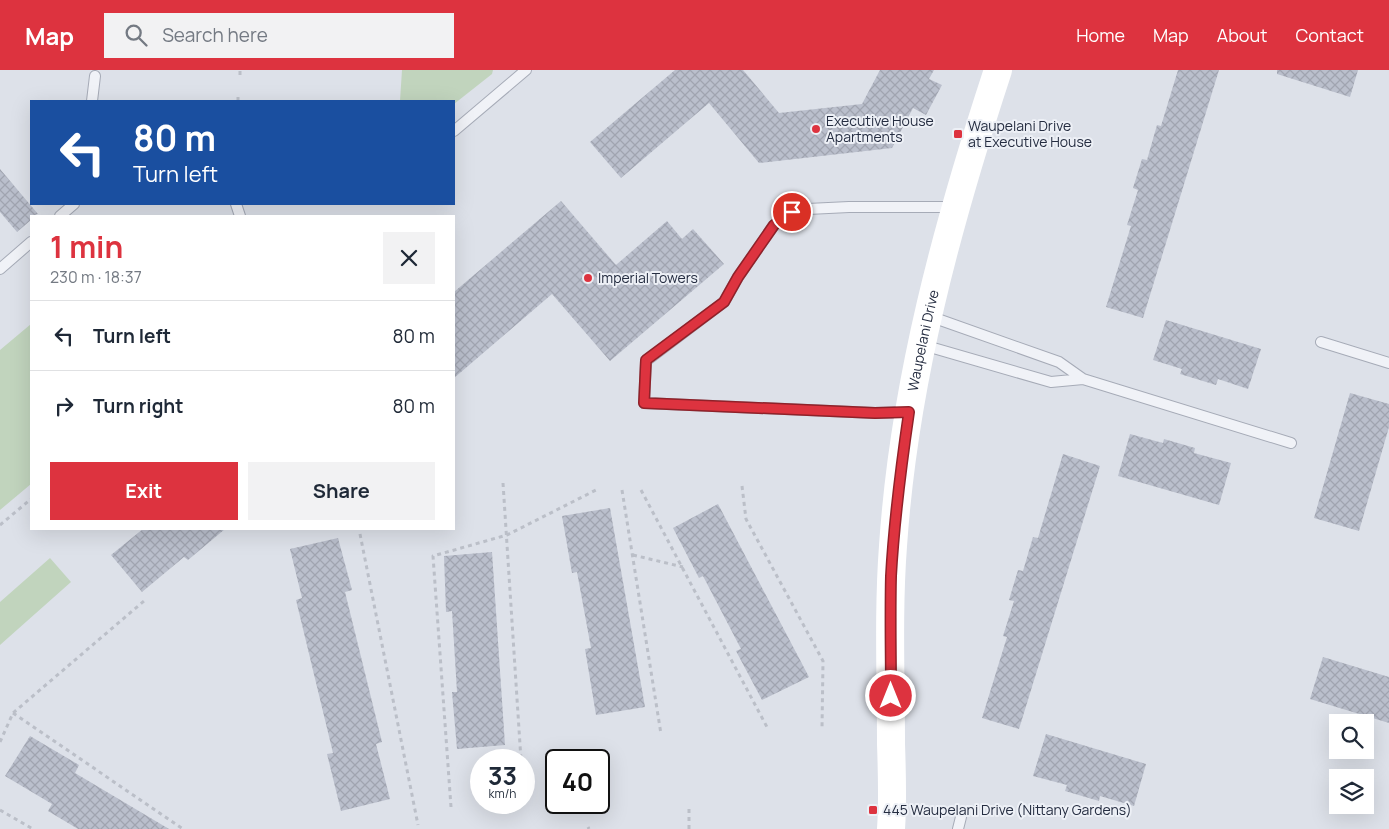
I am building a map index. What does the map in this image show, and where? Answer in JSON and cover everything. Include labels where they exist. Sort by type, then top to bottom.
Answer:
[{"type":"street","name":"Waupelani Drive","points":[[891,829],[891,578],[897,502],[909,412],[927,315],[956,207],[998,70]]},
{"type":"lane","points":[[455,130],[526,70]]},
{"type":"lane","points":[[92,100],[95,76]]},
{"type":"lane","points":[[61,215],[73,205]]},
{"type":"lane","points":[[909,412],[875,413],[644,403],[646,360],[724,302],[738,277],[774,225],[792,212],[808,209],[849,207],[956,207]]},
{"type":"lane","points":[[0,268],[30,243]]},
{"type":"lane","points":[[927,315],[1058,362],[1083,379],[1291,443]]},
{"type":"lane","points":[[1321,342],[1389,363]]},
{"type":"lane","points":[[921,344],[1036,379],[1059,382],[1083,379]]},
{"type":"lane","points":[[958,829],[961,817]]},
{"type":"path","points":[[240,70],[240,75]]},
{"type":"path","points":[[503,483],[520,749]]},
{"type":"path","points":[[742,486],[746,519],[823,661],[822,728]]},
{"type":"path","points":[[451,807],[433,556],[507,535],[598,488]]},
{"type":"path","points":[[622,490],[662,734]]},
{"type":"path","points":[[641,490],[768,728]]},
{"type":"path","points":[[0,525],[30,499]]},
{"type":"path","points":[[360,534],[418,825]]},
{"type":"path","points":[[633,555],[683,567]]},
{"type":"path","points":[[0,742],[13,713],[144,602]]},
{"type":"path","points":[[13,713],[183,829]]},
{"type":"path","points":[[689,806],[689,829]]},
{"type":"path","points":[[0,810],[33,829]]},
{"type":"path","points":[[0,817],[6,814]]},
{"type":"green space","points":[[402,70],[493,70],[492,74],[455,103],[455,100],[400,100]]},
{"type":"green space","points":[[30,325],[30,485],[0,510],[0,350]]},
{"type":"green space","points":[[50,558],[71,582],[0,645],[0,602]]},
{"type":"building","name":"Executive House Apartments","points":[[675,70],[743,70],[779,113],[862,104],[880,70],[934,70],[929,79],[942,85],[926,115],[913,108],[892,148],[759,163],[709,103],[621,178],[590,142]]},
{"type":"building","points":[[1178,70],[1219,70],[1143,318],[1106,307],[1131,226],[1127,225],[1138,190],[1133,188],[1142,159],[1147,160],[1157,125],[1161,126]]},
{"type":"building","points":[[1277,70],[1358,70],[1350,97],[1277,74]]},
{"type":"building","points":[[0,169],[38,214],[30,215],[30,221],[17,232],[0,212]]},
{"type":"building","name":"Imperial Towers","points":[[561,201],[616,265],[667,221],[682,239],[693,229],[724,264],[610,361],[552,294],[455,377],[455,291]]},
{"type":"building","points":[[1166,320],[1261,349],[1248,389],[1218,379],[1216,385],[1180,374],[1182,369],[1153,360]]},
{"type":"building","points":[[1350,393],[1389,404],[1389,427],[1359,531],[1314,518]]},
{"type":"building","points":[[1130,434],[1163,443],[1164,439],[1195,448],[1194,453],[1231,463],[1219,505],[1118,476]]},
{"type":"building","points":[[1063,454],[1100,466],[1019,729],[982,718],[1007,637],[1003,636],[1014,601],[1009,600],[1018,570],[1023,571],[1033,537],[1038,538]]},
{"type":"building","points":[[718,504],[809,677],[762,700],[736,651],[741,649],[703,576],[699,578],[673,528]]},
{"type":"building","points":[[610,508],[645,707],[596,715],[585,649],[591,648],[577,572],[572,573],[562,516]]},
{"type":"building","points":[[142,530],[224,530],[188,560],[184,557],[142,592],[111,555]]},
{"type":"building","points":[[338,538],[352,590],[345,592],[382,742],[376,744],[390,799],[341,811],[327,754],[333,753],[296,600],[302,598],[290,549]]},
{"type":"building","points":[[492,552],[505,745],[457,749],[452,692],[457,692],[452,611],[446,612],[444,556]]},
{"type":"building","points":[[1323,657],[1389,677],[1389,723],[1374,718],[1374,714],[1359,714],[1310,699]]},
{"type":"building","points":[[1046,734],[1146,764],[1134,806],[1100,796],[1099,801],[1065,791],[1067,785],[1033,776]]},
{"type":"building","points":[[30,736],[79,765],[75,773],[169,829],[78,829],[48,811],[52,804],[5,776]]},
{"type":"place","name":"Executive House Apartments","points":[[816,129]]},
{"type":"place","name":"Waupelani Drive at Executive House","points":[[958,134]]},
{"type":"place","name":"Imperial Towers","points":[[588,278]]},
{"type":"place","name":"445 Waupelani Drive (Nittany Gardens)","points":[[873,810]]},
{"type":"route","points":[[792,212],[774,225],[738,277],[724,302],[646,360],[644,403],[875,413],[909,412],[902,458],[893,547],[890,606],[891,696]]}]
